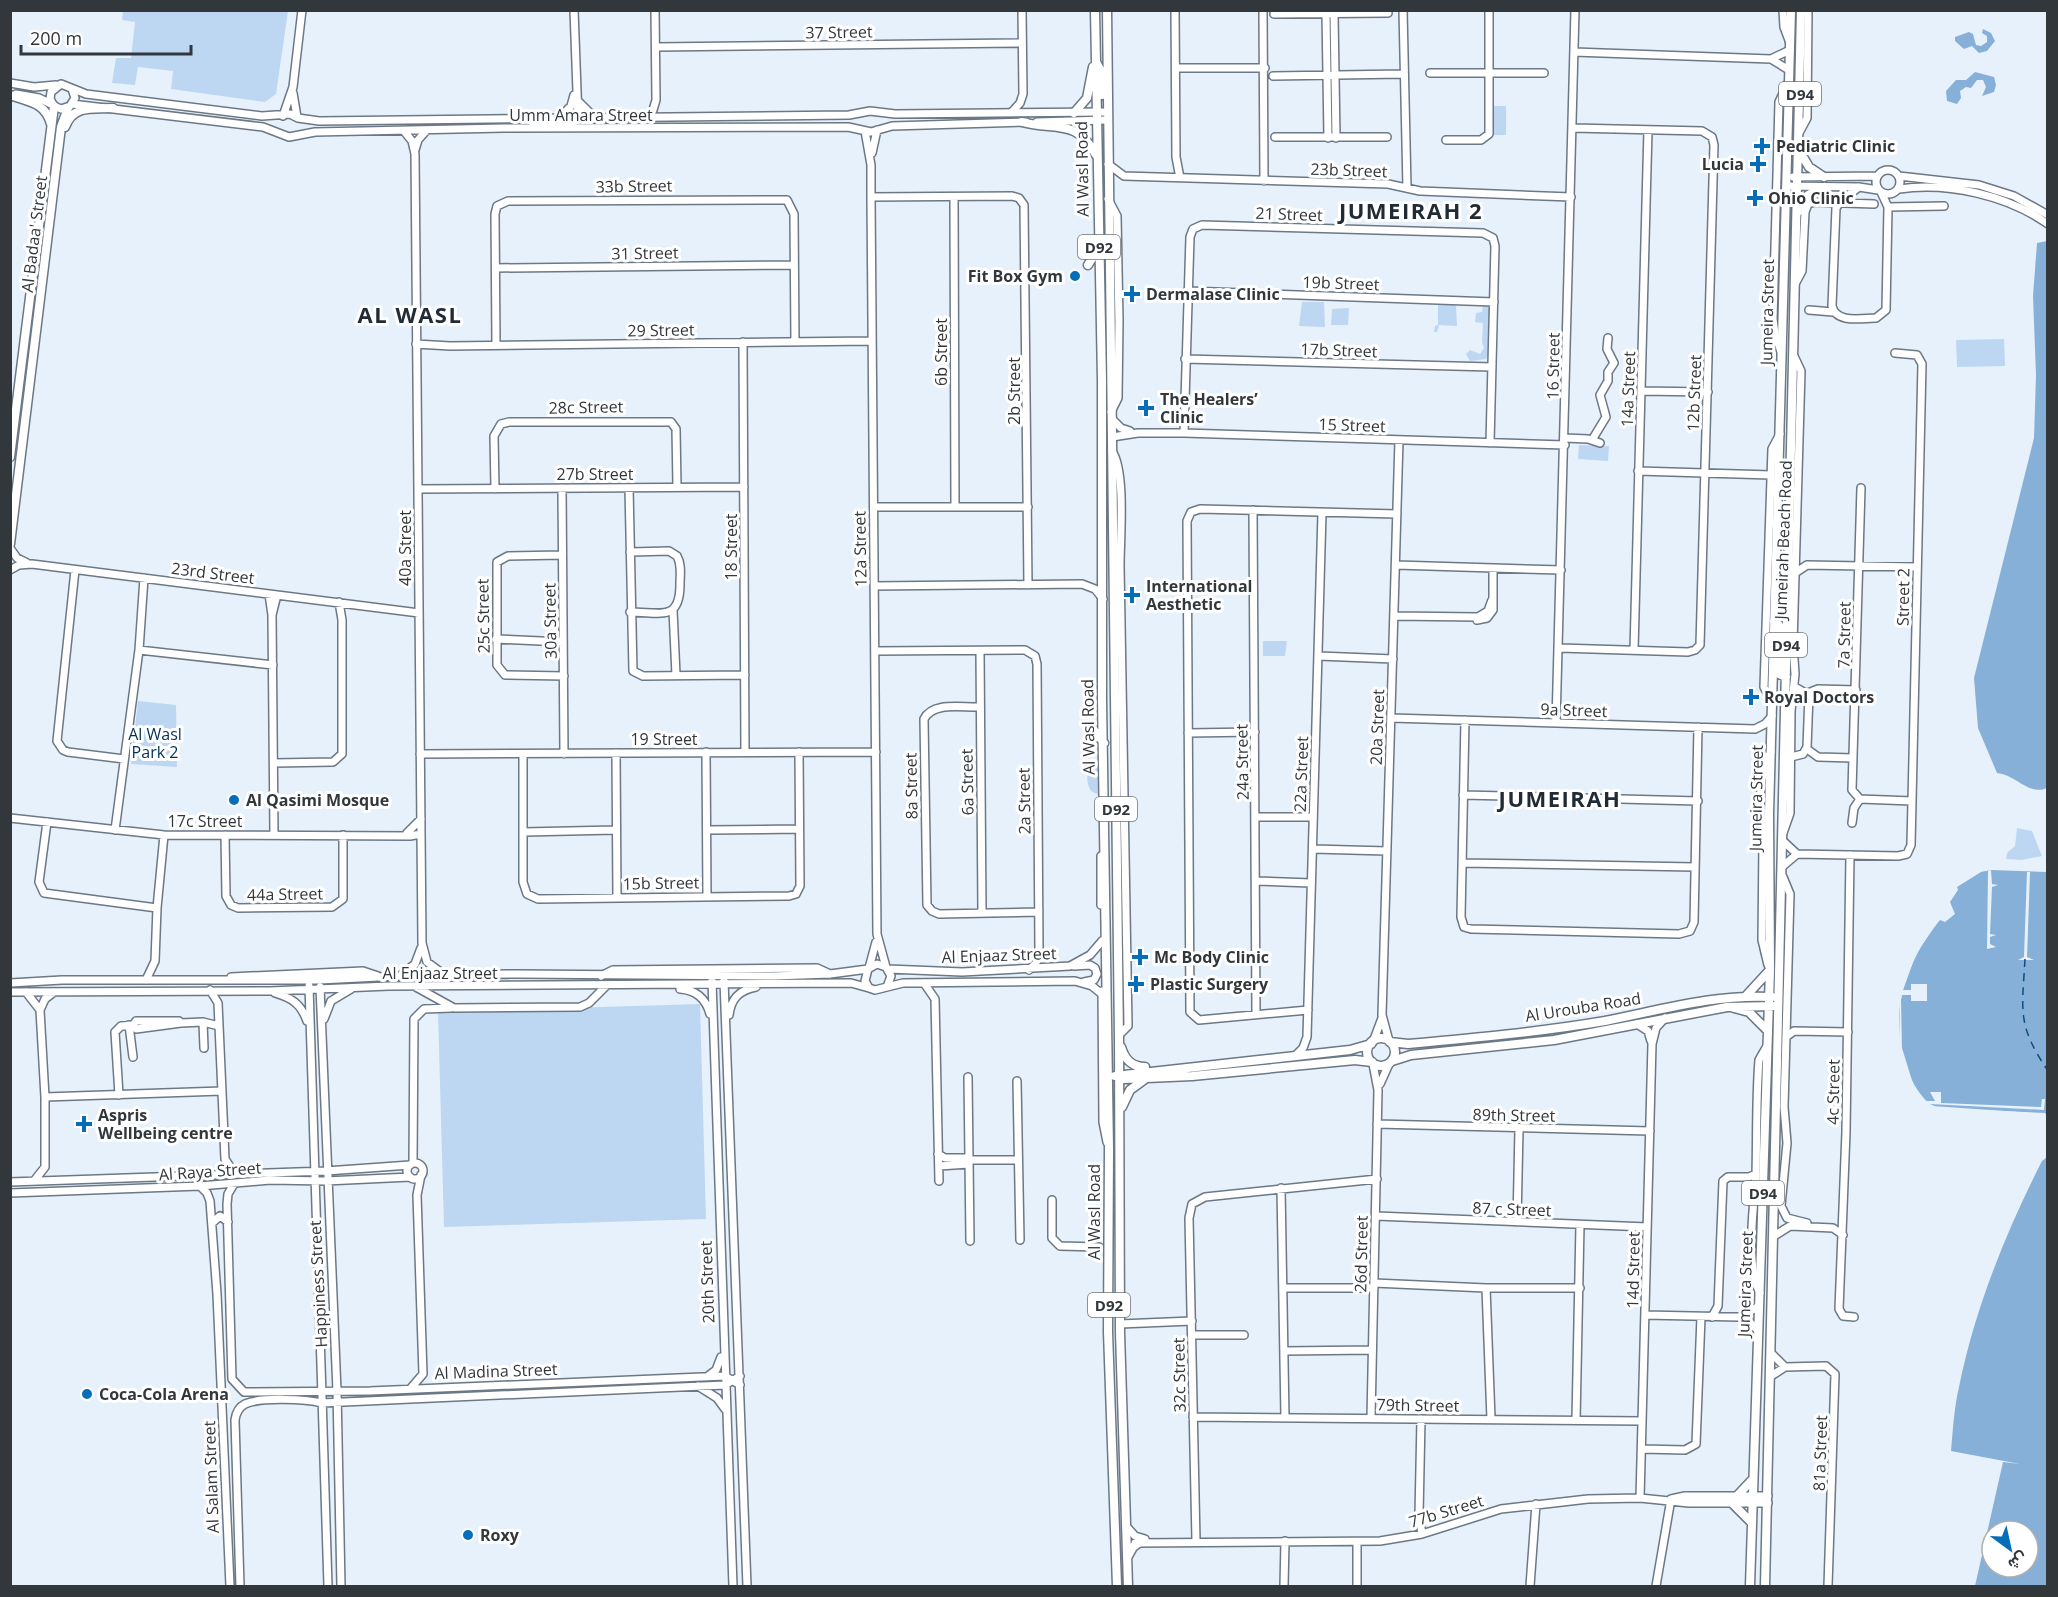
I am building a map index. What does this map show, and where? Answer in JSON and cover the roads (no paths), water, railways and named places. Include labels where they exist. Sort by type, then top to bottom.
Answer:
[{"type":"main road","name":"Al Wasl Road","points":[[1095,10],[1102,380],[1103,599],[1099,657],[1104,743],[1105,839],[1114,1077],[1119,1113],[1120,1324],[1128,1587]]},
{"type":"main road","name":"Al Wasl Road","points":[[1107,10],[1113,644],[1119,771],[1119,1037],[1109,1149],[1109,1344],[1117,1587]]},
{"type":"main road","name":"Jumeira Street","points":[[1750,1587],[1770,970],[1771,747],[1791,10]]},
{"type":"main road","name":"Jumeira Street","points":[[1765,1587],[1774,1236],[1779,1179],[1786,677],[1801,10]]},
{"type":"main road","points":[[1096,61],[1102,73],[1103,106],[1108,112]]},
{"type":"main road","points":[[1074,112],[1087,98],[1090,76],[1096,61]]},
{"type":"main road","points":[[10,94],[38,104],[48,115],[52,129]]},
{"type":"main road","name":"Al Badaa' Street","points":[[10,457],[52,129],[53,105]]},
{"type":"main road","name":"Al Badaa' Street","points":[[10,546],[62,122],[70,106]]},
{"type":"main road","points":[[59,150],[67,123],[74,113],[83,109],[113,108]]},
{"type":"main road","points":[[1022,122],[1075,130],[1087,140],[1097,158]]},
{"type":"main road","points":[[1796,218],[1808,195],[1824,182],[1809,167],[1798,150]]},
{"type":"main road","points":[[1088,265],[1099,247]]},
{"type":"main road","points":[[29,314],[32,323],[30,345],[35,350]]},
{"type":"main road","points":[[1102,380],[1105,428],[1112,437]]},
{"type":"main road","points":[[1102,580],[1108,586],[1109,631],[1113,644]]},
{"type":"main road","points":[[1774,621],[1779,625],[1780,631],[1779,674],[1786,677]]},
{"type":"main road","points":[[1093,729],[1104,743]]},
{"type":"main road","points":[[1746,996],[1770,970]]},
{"type":"main road","name":"Al Urouba Road","points":[[1389,1041],[1408,1044],[1554,1029],[1696,1002],[1746,996],[1780,1002]]},
{"type":"main road","name":"Al Urouba Road","points":[[1391,1062],[1411,1055],[1554,1040],[1768,1001]]},
{"type":"main road","points":[[1727,1007],[1749,1012],[1767,1030]]},
{"type":"main road","points":[[1119,1037],[1123,1054],[1132,1064],[1140,1067],[1176,1068]]},
{"type":"main road","points":[[1381,1039],[1389,1041],[1395,1049],[1391,1062],[1381,1066],[1355,1060],[1148,1078],[1114,1077],[1297,1054],[1350,1050],[1381,1039]]},
{"type":"main road","points":[[1372,1043],[1368,1051],[1372,1063]]},
{"type":"main road","points":[[1119,1113],[1128,1092],[1148,1078]]},
{"type":"main road","points":[[1110,1208],[1113,1225],[1114,1319],[1120,1324]]},
{"type":"main road","points":[[1109,1344],[1115,1351],[1118,1440],[1125,1458]]},
{"type":"main road","points":[[1752,1522],[1735,1500],[1753,1479]]},
{"type":"main road","points":[[1127,1559],[1131,1549],[1140,1542]]},
{"type":"street","points":[[280,132],[278,125],[293,87],[302,10]]},
{"type":"street","points":[[504,128],[524,124],[571,124],[578,118],[575,86],[574,10]]},
{"type":"street","points":[[647,117],[653,110],[656,100],[655,10]]},
{"type":"street","points":[[1011,113],[1020,103],[1023,94],[1022,10]]},
{"type":"street","points":[[1175,10],[1176,178]]},
{"type":"street","points":[[1263,10],[1264,181]]},
{"type":"street","points":[[1402,10],[1404,187]]},
{"type":"street","points":[[1446,140],[1480,140],[1487,137],[1490,130],[1489,10]]},
{"type":"street","name":"16 Street","points":[[1556,723],[1560,648],[1575,10]]},
{"type":"street","points":[[1771,59],[1790,47],[1784,27],[1783,10]]},
{"type":"street","points":[[1799,133],[1807,118],[1808,10]]},
{"type":"street","points":[[1274,14],[1388,13]]},
{"type":"street","points":[[1330,14],[1332,138]]},
{"type":"street","name":"37 Street","points":[[656,47],[1022,43]]},
{"type":"street","points":[[1574,52],[1771,59],[1789,70]]},
{"type":"street","points":[[1176,68],[1264,68]]},
{"type":"street","points":[[1430,73],[1544,73]]},
{"type":"street","points":[[1273,76],[1404,74]]},
{"type":"street","points":[[1781,353],[1773,319],[1779,102],[1788,82]]},
{"type":"street","points":[[10,83],[34,87],[67,85],[86,94],[262,116],[290,114],[298,118]]},
{"type":"street","points":[[53,105],[50,95],[58,85]]},
{"type":"street","points":[[559,118],[571,106],[575,86]]},
{"type":"street","points":[[10,94],[39,98],[61,109],[70,106],[113,108],[263,127],[289,136],[297,133],[301,126],[293,87]]},
{"type":"street","points":[[70,106],[75,95],[72,89]]},
{"type":"street","points":[[1023,94],[1033,113]]},
{"type":"street","points":[[577,98],[584,109],[596,118]]},
{"type":"street","points":[[656,100],[660,110],[669,117]]},
{"type":"street","points":[[1096,116],[1074,112],[878,113],[873,111],[865,112],[860,123],[865,130],[877,130],[897,126],[1022,122],[1096,116],[1108,112]]},
{"type":"street","name":"Umm Amara Street","points":[[298,118],[370,121],[849,115],[865,112]]},
{"type":"street","points":[[877,130],[882,121],[878,113]]},
{"type":"street","name":"Umm Amara Street","points":[[297,133],[504,128],[848,126],[865,130]]},
{"type":"street","points":[[1573,128],[1648,130]]},
{"type":"street","name":"40a Street","points":[[426,130],[418,140],[415,153],[422,942],[427,962],[444,974]]},
{"type":"street","name":"12a Street","points":[[865,130],[871,165]]},
{"type":"street","name":"12a Street","points":[[868,968],[877,934],[871,165],[877,130]]},
{"type":"street","name":"12b Street","points":[[1634,650],[1692,651],[1700,641],[1714,145],[1712,137],[1706,132],[1648,130]]},
{"type":"street","name":"14a Street","points":[[1634,650],[1648,130]]},
{"type":"street","name":"40a Street","points":[[404,131],[412,141],[415,153]]},
{"type":"street","points":[[1275,137],[1387,137]]},
{"type":"street","points":[[1107,188],[1124,176],[1108,164]]},
{"type":"street","points":[[1824,182],[1877,176],[1887,170],[1899,176],[1979,185],[2013,196],[2048,215]]},
{"type":"street","name":"23b Street","points":[[1124,176],[1404,187],[1420,191],[1571,197]]},
{"type":"street","points":[[1877,176],[1876,183],[1888,207]]},
{"type":"street","points":[[1809,310],[1833,312],[1841,318],[1876,318],[1884,313],[1888,207],[1898,189],[1899,176]]},
{"type":"street","points":[[1786,181],[1824,182],[1880,191],[1888,195],[1898,189],[1948,189],[1986,196],[2015,206],[2048,224]]},
{"type":"street","points":[[1833,312],[1838,204],[1859,187]]},
{"type":"street","name":"2b Street","points":[[954,197],[1012,196],[1019,198],[1026,213],[1028,585]]},
{"type":"street","points":[[871,197],[954,197]]},
{"type":"street","name":"6b Street","points":[[954,197],[955,507]]},
{"type":"street","name":"33b Street","points":[[496,267],[495,214],[500,203],[508,201],[782,198],[793,208],[794,265]]},
{"type":"street","points":[[1795,284],[1802,271],[1806,207],[1815,202],[1874,204]]},
{"type":"street","points":[[1888,207],[1944,206]]},
{"type":"street","name":"21 Street","points":[[1187,291],[1190,237],[1193,229],[1202,225],[1483,233],[1492,238],[1495,246],[1494,302]]},
{"type":"street","points":[[794,265],[795,342]]},
{"type":"street","name":"31 Street","points":[[496,267],[794,265]]},
{"type":"street","points":[[496,267],[496,345]]},
{"type":"street","points":[[1184,434],[1187,291]]},
{"type":"street","name":"19b Street","points":[[1187,291],[1494,302]]},
{"type":"street","points":[[1490,443],[1494,302]]},
{"type":"street","points":[[1592,440],[1606,417],[1600,395],[1608,381],[1608,372],[1614,363],[1607,349],[1608,338]]},
{"type":"street","name":"29 Street","points":[[416,346],[873,341]]},
{"type":"street","name":"18 Street","points":[[743,342],[745,752]]},
{"type":"street","name":"Street 2","points":[[1850,855],[1898,856],[1910,850],[1922,360],[1917,355],[1895,353]]},
{"type":"street","name":"Jumeirah Beach Road","points":[[1783,837],[1790,817],[1791,711],[1795,687],[1795,573],[1801,371],[1794,356]]},
{"type":"street","name":"17b Street","points":[[1185,359],[1492,368]]},
{"type":"street","points":[[1641,391],[1707,392]]},
{"type":"street","points":[[1112,416],[1121,428],[1138,433]]},
{"type":"street","name":"28c Street","points":[[495,489],[494,436],[497,428],[509,422],[566,421],[671,422],[676,429],[678,487]]},
{"type":"street","name":"15 Street","points":[[1112,437],[1138,433],[1490,443],[1592,440],[1600,443]]},
{"type":"street","points":[[1772,702],[1764,687],[1772,447],[1780,434]]},
{"type":"street","name":"20a Street","points":[[1389,1041],[1382,1016],[1399,440]]},
{"type":"street","name":"Al Wasl Road","points":[[1112,451],[1119,462],[1122,523],[1119,771]]},
{"type":"street","points":[[1638,471],[1771,475]]},
{"type":"street","name":"27b Street","points":[[418,491],[744,487]]},
{"type":"street","name":"30a Street","points":[[562,488],[564,754]]},
{"type":"street","points":[[629,488],[631,665],[635,673],[643,675],[745,675]]},
{"type":"street","name":"7a Street","points":[[1860,799],[1852,790],[1861,488]]},
{"type":"street","points":[[874,507],[1028,507]]},
{"type":"street","points":[[1308,1010],[1199,1020],[1191,1012],[1186,527],[1188,516],[1200,509],[1397,514]]},
{"type":"street","name":"24a Street","points":[[1253,510],[1256,1014]]},
{"type":"street","name":"22a Street","points":[[1297,1054],[1303,1048],[1307,1037],[1322,513]]},
{"type":"street","name":"23rd Street","points":[[10,546],[17,558],[33,564]]},
{"type":"street","points":[[630,552],[669,551],[677,556],[680,566],[680,601],[674,610],[676,675]]},
{"type":"street","points":[[1796,554],[1807,565]]},
{"type":"street","name":"25c Street","points":[[562,555],[508,556],[500,559],[496,569],[496,665],[501,673],[510,676],[564,676]]},
{"type":"street","name":"23rd Street","points":[[10,570],[19,565],[33,564],[419,611]]},
{"type":"street","points":[[1396,565],[1561,570]]},
{"type":"street","points":[[1795,573],[1807,565],[1917,567]]},
{"type":"street","points":[[1394,616],[1469,618],[1484,615],[1492,600],[1493,568]]},
{"type":"street","points":[[78,570],[57,741],[59,746],[68,752],[124,759]]},
{"type":"street","points":[[115,830],[147,578]]},
{"type":"street","points":[[874,586],[1082,584],[1102,580]]},
{"type":"street","points":[[1082,584],[1095,588],[1103,599]]},
{"type":"street","points":[[269,594],[272,615],[274,835]]},
{"type":"street","points":[[272,615],[278,595]]},
{"type":"street","points":[[274,763],[333,762],[341,757],[343,750],[342,620],[339,602]]},
{"type":"street","points":[[342,620],[348,603]]},
{"type":"street","points":[[630,612],[674,610]]},
{"type":"street","points":[[496,639],[563,642]]},
{"type":"street","points":[[1560,648],[1634,650]]},
{"type":"street","points":[[139,650],[273,665]]},
{"type":"street","name":"2a Street","points":[[980,651],[1025,650],[1032,653],[1037,664],[1039,950],[1038,960],[1029,970]]},
{"type":"street","points":[[875,651],[980,651]]},
{"type":"street","name":"6a Street","points":[[980,651],[982,912]]},
{"type":"street","points":[[1318,656],[1393,658]]},
{"type":"street","points":[[1795,687],[1808,693],[1818,689],[1856,690]]},
{"type":"street","points":[[1791,757],[1803,754],[1807,749],[1808,693]]},
{"type":"street","name":"8a Street","points":[[980,707],[933,709],[924,719],[926,901],[932,911],[939,914],[982,912]]},
{"type":"street","points":[[1755,729],[1765,724],[1772,716]]},
{"type":"street","name":"9a Street","points":[[1391,718],[1755,729]]},
{"type":"street","points":[[1465,720],[1462,923],[1467,929],[1685,934],[1690,931],[1694,922],[1698,727]]},
{"type":"street","points":[[1755,729],[1765,734],[1771,747]]},
{"type":"street","points":[[1188,733],[1255,732]]},
{"type":"street","points":[[1807,749],[1818,757],[1853,758]]},
{"type":"street","points":[[706,752],[707,896]]},
{"type":"street","points":[[707,830],[799,829],[799,752]]},
{"type":"street","name":"19 Street","points":[[420,756],[876,752]]},
{"type":"street","points":[[616,753],[617,898]]},
{"type":"street","points":[[523,754],[524,832],[615,830]]},
{"type":"street","points":[[1463,795],[1698,801]]},
{"type":"street","points":[[1852,823],[1854,808],[1860,799],[1912,801]]},
{"type":"street","points":[[1256,817],[1313,817]]},
{"type":"street","name":"17c Street","points":[[10,818],[164,835],[421,834]]},
{"type":"street","points":[[421,819],[405,834],[421,848]]},
{"type":"street","points":[[47,822],[39,882],[44,893],[157,908]]},
{"type":"street","name":"15b Street","points":[[524,832],[524,882],[527,894],[538,899],[796,894],[800,886],[799,829]]},
{"type":"street","points":[[164,835],[157,908],[156,961],[161,974],[168,980]]},
{"type":"street","name":"44a Street","points":[[225,835],[226,890],[229,903],[238,908],[292,908],[332,907],[343,899],[343,835]]},
{"type":"street","points":[[1783,837],[1797,854]]},
{"type":"street","points":[[1105,839],[1100,871],[1103,1122],[1109,1149]]},
{"type":"street","points":[[1313,849],[1387,851]]},
{"type":"street","points":[[1783,866],[1797,854],[1850,855]]},
{"type":"street","name":"4c Street","points":[[1850,855],[1848,1032],[1839,1311],[1845,1317],[1854,1317]]},
{"type":"street","points":[[1462,862],[1695,867]]},
{"type":"street","points":[[1783,877],[1790,891],[1784,1107],[1787,1143],[1779,1179],[1783,1213],[1790,1220],[1807,1223]]},
{"type":"street","points":[[1256,881],[1311,883]]},
{"type":"street","points":[[982,912],[1039,912]]},
{"type":"street","name":"12a Street","points":[[877,934],[887,968]]},
{"type":"street","name":"Al Enjaaz Street","points":[[887,968],[906,972],[1055,968],[1070,966],[1090,955],[1102,941]]},
{"type":"street","name":"40a Street","points":[[400,975],[415,964],[422,942]]},
{"type":"street","points":[[1039,950],[1045,962],[1055,968]]},
{"type":"street","points":[[146,980],[156,961]]},
{"type":"street","points":[[877,964],[887,968],[891,976],[887,987],[878,991],[869,988],[864,976],[868,968],[877,964]]},
{"type":"street","points":[[1070,966],[1090,965],[1097,971],[1096,977],[1091,981],[1075,981]]},
{"type":"street","points":[[601,976],[613,970],[817,968],[830,974]]},
{"type":"street","name":"Al Enjaaz Street","points":[[10,992],[270,991],[309,989],[319,984],[400,975],[724,976],[830,974],[868,968]]},
{"type":"street","name":"Al Enjaaz Street","points":[[224,980],[240,975],[363,972],[380,977]]},
{"type":"street","name":"20th Street","points":[[712,975],[712,1036],[724,1355],[722,1376]]},
{"type":"street","name":"20th Street","points":[[724,976],[747,1587]]},
{"type":"street","name":"Al Enjaaz Street","points":[[10,983],[309,980],[319,984],[357,987],[851,983],[869,988]]},
{"type":"street","name":"Happiness Street","points":[[309,980],[328,1587]]},
{"type":"street","name":"Al Enjaaz Street","points":[[887,987],[947,982],[1075,981],[1092,986],[1102,995]]},
{"type":"street","points":[[935,999],[947,982]]},
{"type":"street","points":[[924,983],[935,999],[939,1181]]},
{"type":"street","name":"Happiness Street","points":[[319,984],[337,1390],[341,1587]]},
{"type":"street","points":[[727,1036],[731,1005],[743,991],[755,987],[793,987],[810,984]]},
{"type":"street","points":[[414,986],[454,1008]]},
{"type":"street","points":[[417,1195],[407,1171],[414,1162],[413,1022],[417,1014],[424,1009],[580,1007],[589,1003],[606,986]]},
{"type":"street","points":[[624,986],[642,989],[686,989],[697,994],[708,1007],[712,1036]]},
{"type":"street","points":[[322,1029],[331,1001],[357,987]]},
{"type":"street","points":[[210,990],[218,999],[225,1159],[234,1173]]},
{"type":"street","points":[[270,991],[295,1000],[303,1010],[309,1026]]},
{"type":"street","points":[[26,992],[40,1010]]},
{"type":"street","points":[[33,1182],[41,1176],[45,1167],[45,1097],[40,1010],[45,999],[54,992]]},
{"type":"street","name":"20a Street","points":[[1372,1043],[1382,1016]]},
{"type":"street","name":"14d Street","points":[[1640,1498],[1652,1044],[1656,1028],[1665,1018]]},
{"type":"street","points":[[119,1095],[115,1032],[121,1026],[136,1022],[205,1022],[219,1026]]},
{"type":"street","points":[[205,1022],[206,1048]]},
{"type":"street","points":[[1786,1023],[1794,1031]]},
{"type":"street","points":[[1637,1024],[1648,1031],[1652,1044]]},
{"type":"street","points":[[131,1025],[133,1057]]},
{"type":"street","points":[[1786,1037],[1794,1031],[1848,1032]]},
{"type":"street","points":[[1307,1037],[1317,1052]]},
{"type":"street","points":[[1760,1293],[1752,1273],[1751,1219],[1759,1060],[1767,1046]]},
{"type":"street","name":"26d Street","points":[[1378,1090],[1391,1062]]},
{"type":"street","name":"26d Street","points":[[1371,1418],[1378,1090],[1372,1063]]},
{"type":"street","points":[[968,1077],[970,1241]]},
{"type":"street","points":[[1017,1081],[1020,1240]]},
{"type":"street","points":[[45,1097],[222,1091]]},
{"type":"street","name":"89th Street","points":[[1377,1124],[1650,1131]]},
{"type":"street","points":[[1517,1222],[1519,1129]]},
{"type":"street","points":[[938,1154],[945,1158],[969,1161]]},
{"type":"street","points":[[214,1173],[225,1159]]},
{"type":"street","points":[[939,1166],[969,1161],[1018,1160]]},
{"type":"street","points":[[411,1388],[423,1374],[417,1195],[422,1168],[414,1162]]},
{"type":"street","name":"Al Raya Street","points":[[10,1182],[214,1173],[326,1171],[414,1162]]},
{"type":"street","points":[[45,1167],[50,1175],[59,1180],[47,1192]]},
{"type":"street","points":[[1712,1317],[1718,1306],[1723,1181],[1728,1177],[1749,1177],[1755,1174]]},
{"type":"street","name":"Al Raya Street","points":[[10,1193],[411,1178],[421,1175]]},
{"type":"street","points":[[1285,1418],[1281,1188],[1377,1179]]},
{"type":"street","points":[[234,1184],[227,1199],[232,1379],[240,1390],[258,1397]]},
{"type":"street","name":"Al Salam Street","points":[[200,1186],[208,1195],[212,1223],[230,1587]]},
{"type":"street","name":"32c Street","points":[[1196,1541],[1190,1208],[1196,1200],[1205,1197],[1281,1188]]},
{"type":"street","points":[[1052,1200],[1055,1244],[1100,1247]]},
{"type":"street","points":[[1775,1211],[1787,1222],[1832,1223],[1843,1218]]},
{"type":"street","points":[[212,1223],[220,1216],[228,1222]]},
{"type":"street","name":"87 c Street","points":[[1376,1216],[1647,1227]]},
{"type":"street","points":[[1576,1420],[1580,1225]]},
{"type":"street","points":[[1774,1236],[1790,1226],[1831,1227],[1843,1235]]},
{"type":"street","points":[[1284,1288],[1374,1285],[1580,1288]]},
{"type":"street","points":[[1486,1288],[1491,1419]]},
{"type":"street","points":[[1739,1317],[1759,1306]]},
{"type":"street","points":[[1120,1310],[1128,1318],[1140,1322]]},
{"type":"street","points":[[1645,1315],[1739,1317],[1748,1320],[1758,1331]]},
{"type":"street","points":[[1642,1449],[1690,1450],[1696,1444],[1701,1317]]},
{"type":"street","points":[[1120,1324],[1192,1321]]},
{"type":"street","points":[[1192,1335],[1244,1335]]},
{"type":"street","points":[[705,1377],[719,1366],[720,1343],[723,1337]]},
{"type":"street","points":[[1284,1351],[1372,1350]]},
{"type":"street","points":[[1771,1376],[1785,1367],[1772,1354]]},
{"type":"street","points":[[724,1355],[733,1359],[739,1355]]},
{"type":"street","name":"81a Street","points":[[1785,1367],[1826,1366],[1835,1374],[1828,1587]]},
{"type":"street","points":[[423,1374],[437,1387]]},
{"type":"street","points":[[722,1376],[726,1412],[732,1587]]},
{"type":"street","name":"Al Madina Street","points":[[258,1397],[337,1390],[722,1376],[738,1384]]},
{"type":"street","points":[[723,1388],[737,1387],[738,1384]]},
{"type":"street","name":"Al Madina Street","points":[[258,1397],[322,1403],[698,1386],[723,1388],[738,1384]]},
{"type":"street","points":[[698,1386],[717,1398],[726,1412]]},
{"type":"street","name":"Al Salam Street","points":[[240,1587],[235,1420],[241,1407],[258,1397]]},
{"type":"street","name":"79th Street","points":[[1193,1418],[1642,1421]]},
{"type":"street","points":[[1421,1419],[1419,1515],[1422,1534]]},
{"type":"street","name":"77b Street","points":[[1126,1543],[1156,1541],[1357,1542],[1422,1534],[1490,1512],[1536,1504],[1640,1498],[1671,1499],[1683,1503],[1768,1500]]},
{"type":"street","points":[[1656,1587],[1671,1499]]},
{"type":"street","points":[[1530,1587],[1536,1504]]},
{"type":"street","name":"77b Street","points":[[1126,1525],[1136,1537],[1156,1541]]},
{"type":"street","points":[[1284,1541],[1284,1587]]},
{"type":"street","points":[[1357,1542],[1357,1587]]},
{"type":"place","name":"Pediatric Clinic","points":[[1762,146]]},
{"type":"place","name":"Lucia","points":[[1758,164]]},
{"type":"place","name":"Ohio Clinic","points":[[1755,198]]},
{"type":"place","name":"Fit Box Gym","points":[[1075,276]]},
{"type":"place","name":"Dermalase Clinic","points":[[1132,294]]},
{"type":"place","name":"The Healers’ Clinic","points":[[1146,408]]},
{"type":"place","name":"International Aesthetic","points":[[1132,595]]},
{"type":"place","name":"Royal Doctors","points":[[1751,697]]},
{"type":"place","name":"Al Qasimi Mosque","points":[[234,800]]},
{"type":"place","name":"Mc Body Clinic","points":[[1140,957]]},
{"type":"place","name":"Plastic Surgery","points":[[1136,984]]},
{"type":"place","name":"Aspris Wellbeing centre","points":[[84,1124]]},
{"type":"place","name":"Coca-Cola Arena","points":[[87,1394]]},
{"type":"place","name":"Roxy","points":[[468,1535]]},
{"type":"district","name":"JUMEIRAH 2","points":[[1411,210]]},
{"type":"district","name":"AL WASL","points":[[410,314]]},
{"type":"district","name":"JUMEIRAH","points":[[1560,798]]},
{"type":"park label","name":"Al Wasl Park 2","points":[[155,743]]}]
